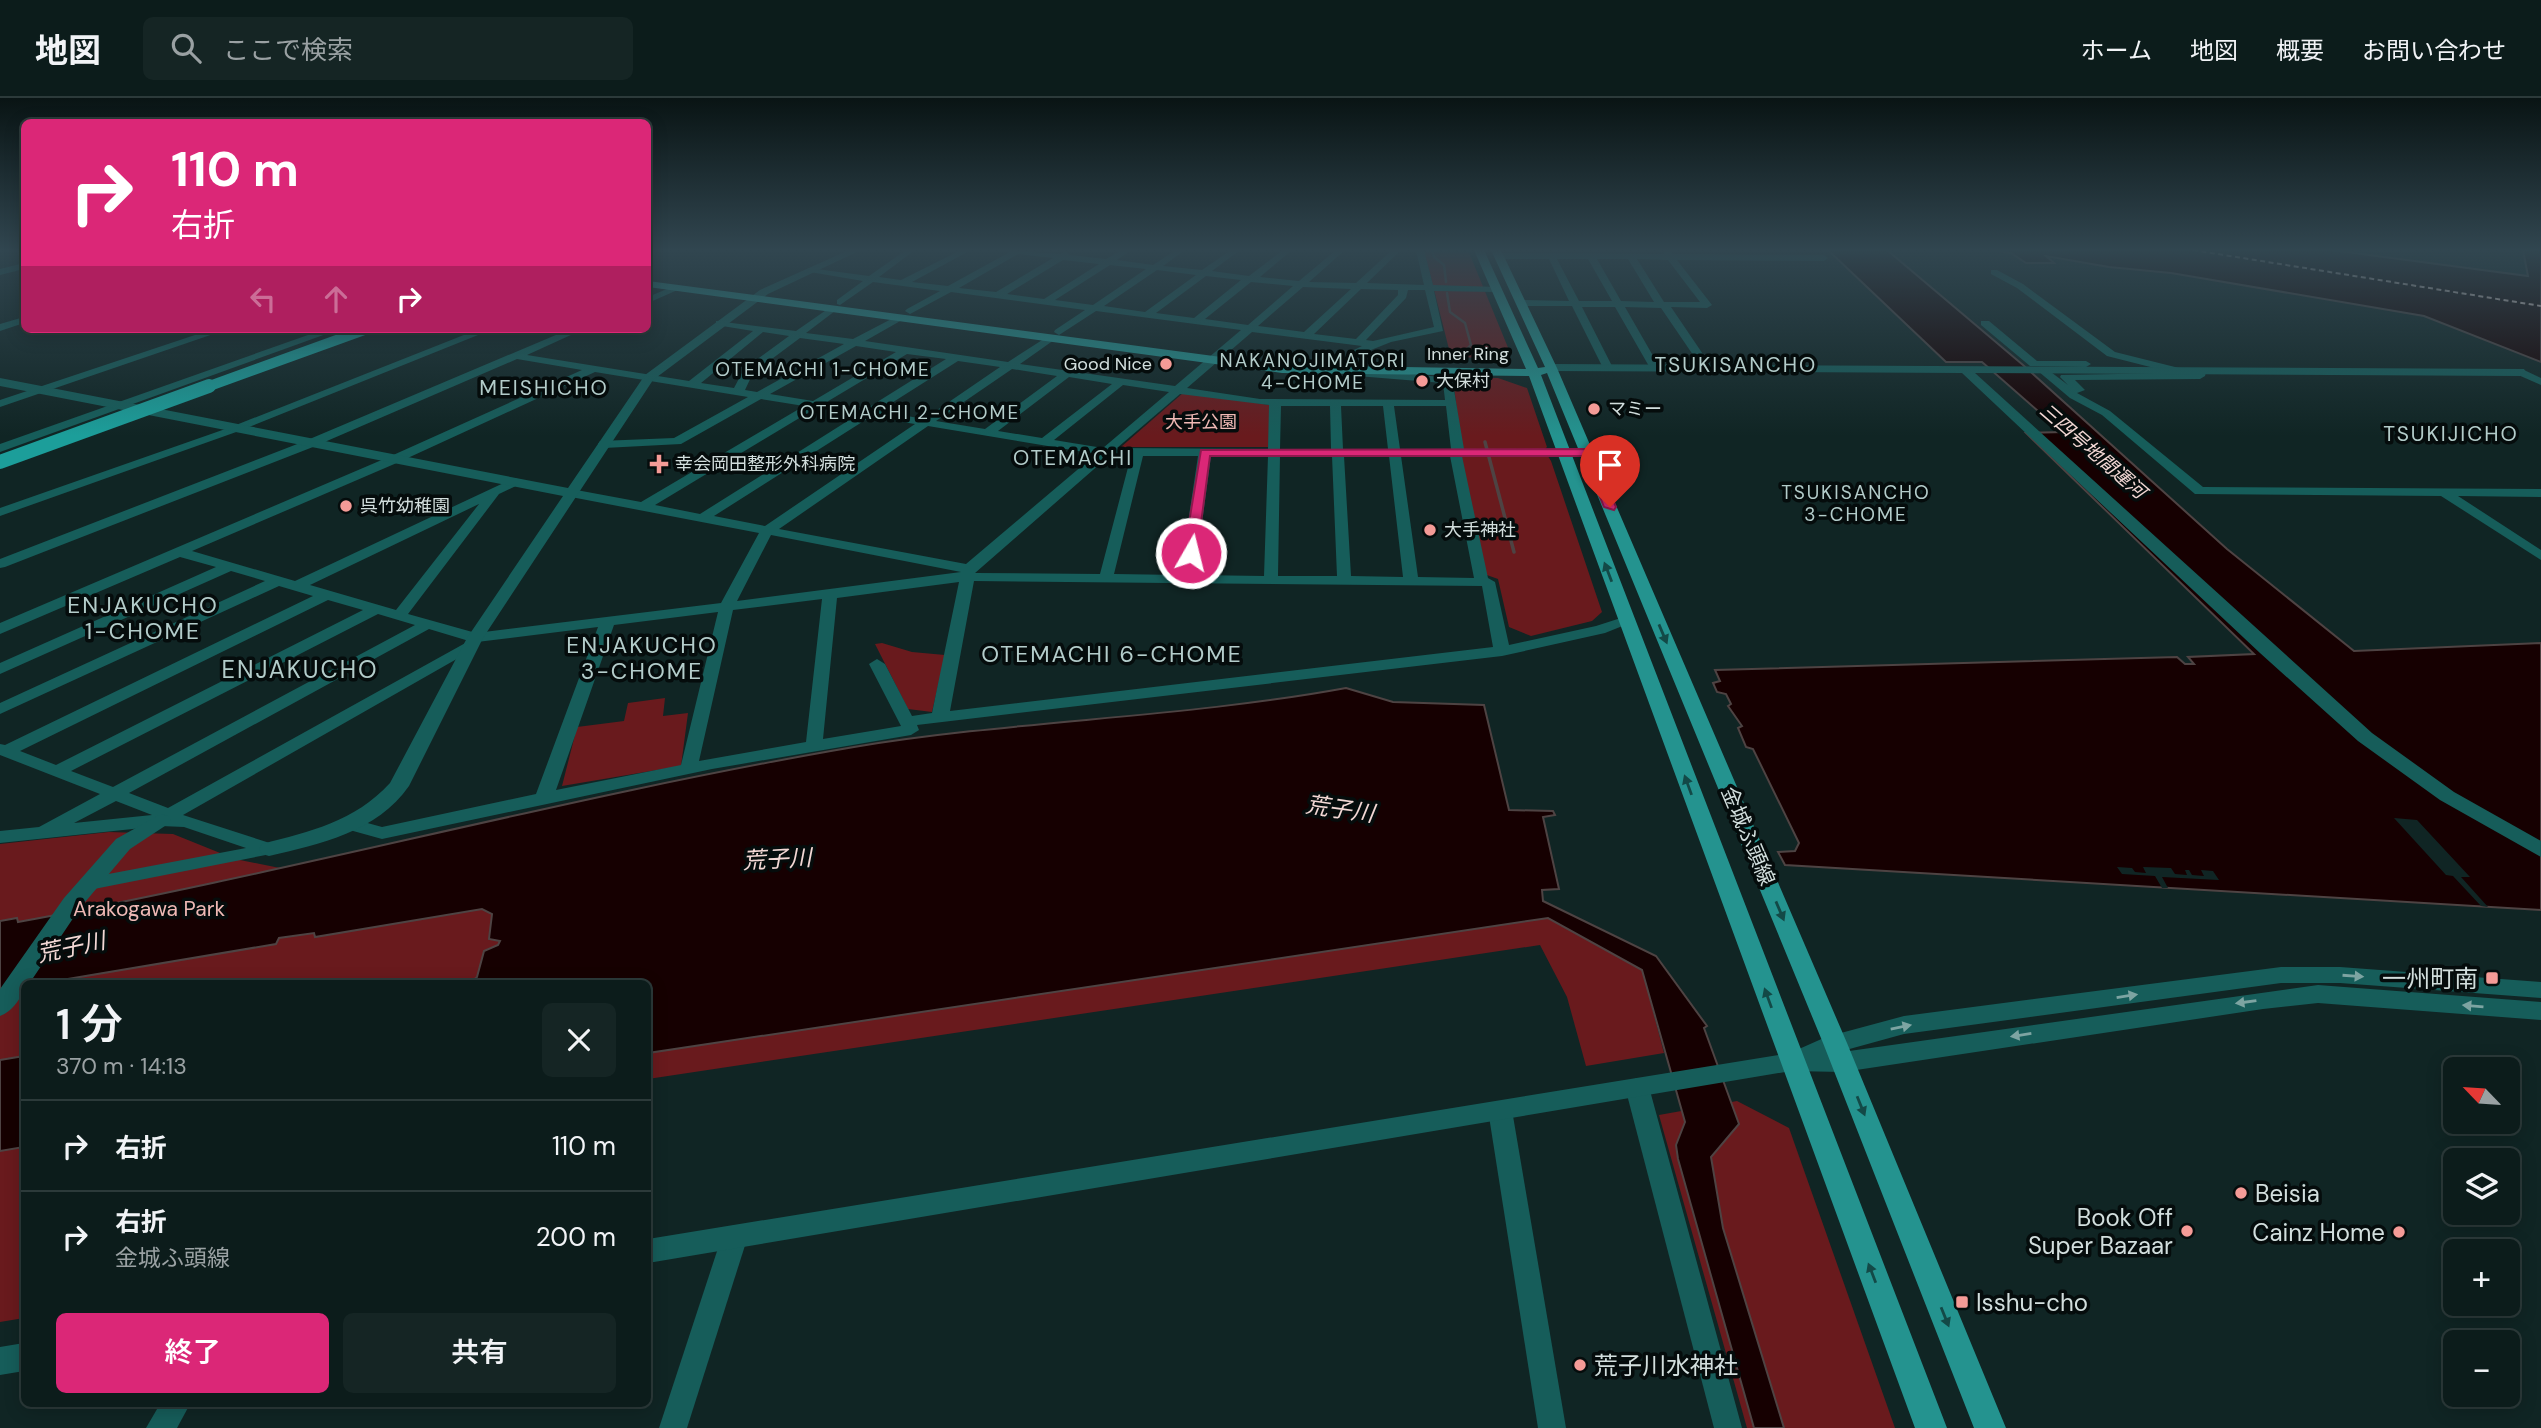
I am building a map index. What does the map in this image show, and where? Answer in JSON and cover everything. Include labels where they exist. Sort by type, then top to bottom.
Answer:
[{"type":"highway","points":[[0,454],[125,407],[338,333]]},
{"type":"highway","points":[[0,462],[356,333]]},
{"type":"main road","name":"Inner Ring","points":[[870,312],[899,318],[1055,335],[1217,357],[1282,369],[1538,368]]},
{"type":"main road","name":"Inner Ring","points":[[916,312],[1055,335]]},
{"type":"main road","name":"金城ふ頭線","points":[[1508,312],[1587,453],[1839,1053],[1990,1428]]},
{"type":"main road","name":"金城ふ頭線","points":[[1523,312],[1564,453],[1931,1428]]},
{"type":"street","points":[[89,884],[329,836],[353,825],[387,802],[399,786],[473,642],[649,378],[736,312]]},
{"type":"street","points":[[738,392],[747,371],[826,312]]},
{"type":"street","points":[[689,768],[727,606],[767,531],[1088,312]]},
{"type":"street","points":[[1125,312],[1365,343],[1439,329],[1435,312]]},
{"type":"street","points":[[1147,315],[1151,312]]},
{"type":"street","points":[[1197,321],[1208,312]]},
{"type":"street","points":[[3,1002],[72,903],[123,844],[473,642],[608,621],[969,573],[1269,312]]},
{"type":"street","points":[[1307,335],[1331,312]]},
{"type":"street","points":[[1390,312],[1365,343],[1351,354],[1345,367],[1377,376],[1421,376],[1448,380],[1482,582]]},
{"type":"street","points":[[1580,312],[1608,368]]},
{"type":"street","points":[[1624,312],[1655,368]]},
{"type":"street","points":[[1668,312],[1708,369]]},
{"type":"street","points":[[2055,312],[2111,354],[2179,371]]},
{"type":"street","points":[[604,444],[677,441],[899,318]]},
{"type":"street","points":[[0,328],[21,321]]},
{"type":"street","points":[[720,323],[1275,402],[1451,403]]},
{"type":"street","points":[[1985,323],[2034,364],[2154,365]]},
{"type":"street","points":[[691,385],[761,329]]},
{"type":"street","points":[[0,404],[211,333]]},
{"type":"street","points":[[0,448],[125,407],[324,333]]},
{"type":"street","points":[[0,468],[367,333]]},
{"type":"street","points":[[0,512],[236,429],[478,333]]},
{"type":"street","points":[[0,564],[309,443],[570,333]]},
{"type":"street","points":[[643,507],[906,350]]},
{"type":"street","points":[[515,356],[1108,452],[1587,453]]},
{"type":"street","points":[[702,518],[957,357]]},
{"type":"street","points":[[1538,368],[2520,372],[2541,376]]},
{"type":"street","points":[[0,629],[395,459],[593,369]]},
{"type":"street","points":[[1966,371],[2365,737],[2447,796],[2541,850]]},
{"type":"street","points":[[2043,371],[2074,396],[2106,413]]},
{"type":"street","points":[[2203,371],[2200,376],[2065,377],[2200,491],[2541,493]]},
{"type":"street","points":[[2520,372],[2541,382]]},
{"type":"street","points":[[987,433],[1068,373]]},
{"type":"street","points":[[1044,442],[1122,381]]},
{"type":"street","points":[[0,382],[702,518],[969,573],[1106,578],[1488,582],[1502,651]]},
{"type":"street","points":[[1271,580],[1275,402]]},
{"type":"street","points":[[1335,402],[1344,581]]},
{"type":"street","points":[[1388,403],[1411,581]]},
{"type":"street","points":[[1106,578],[1138,452]]},
{"type":"street","points":[[1187,579],[1205,452]]},
{"type":"street","points":[[296,586],[514,482]]},
{"type":"street","points":[[399,616],[495,491]]},
{"type":"street","points":[[2443,492],[2541,556]]},
{"type":"street","points":[[179,552],[428,624],[473,642]]},
{"type":"street","points":[[0,669],[229,567]]},
{"type":"street","points":[[940,717],[969,573]]},
{"type":"street","points":[[0,709],[277,581]]},
{"type":"street","points":[[814,744],[830,593]]},
{"type":"street","points":[[3,750],[326,594]]},
{"type":"street","points":[[57,771],[377,609]]},
{"type":"street","points":[[544,798],[608,621]]},
{"type":"street","points":[[907,722],[1502,651],[1600,630],[1627,621]]},
{"type":"street","points":[[46,831],[428,624]]},
{"type":"street","points":[[353,825],[382,833],[689,768],[814,744],[911,730],[877,664]]},
{"type":"street","points":[[3,750],[114,794],[166,818]]},
{"type":"street","points":[[0,837],[166,818],[186,821],[269,849]]},
{"type":"street","points":[[1839,1053],[1905,1026],[2281,975],[2340,975],[2541,990]]},
{"type":"street","points":[[651,1250],[1839,1053],[2318,994],[2541,1011]]},
{"type":"street","points":[[1637,1087],[1728,1428]]},
{"type":"street","points":[[1500,1110],[1552,1428]]},
{"type":"street","points":[[673,1428],[735,1236]]},
{"type":"street","points":[[0,1361],[21,1358]]},
{"type":"street","points":[[160,1428],[174,1407]]},
{"type":"green space","points":[[1440,312],[1493,312],[1509,350],[1492,358],[1451,357]]},
{"type":"green space","points":[[1443,377],[1498,378],[1527,388],[1547,447],[1544,450],[1551,461],[1602,612],[1592,621],[1531,636],[1509,627],[1498,579],[1484,574],[1459,461],[1462,448],[1453,380]]},
{"type":"green space","name":"大手公園","points":[[1187,392],[1269,405],[1269,447],[1121,447]]},
{"type":"green space","points":[[882,643],[912,652],[945,655],[932,712],[908,709],[875,644]]},
{"type":"green space","points":[[665,698],[663,716],[688,713],[681,766],[562,786],[577,727],[624,721],[628,703]]},
{"type":"green space","name":"Arakogawa Park","points":[[109,832],[173,834],[235,859],[482,909],[492,914],[539,980],[21,980],[21,1318],[0,1322],[0,844]]},
{"type":"green space","points":[[1548,918],[1642,969],[1664,1053],[1586,1066],[1567,997],[1540,945],[651,1079],[651,1053]]},
{"type":"green space","points":[[1737,1101],[1789,1128],[1895,1428],[1747,1428],[1659,1115]]},
{"type":"water","name":"三四号地間運河","points":[[1893,312],[1960,312],[2227,549],[2354,651],[2541,643],[2541,910],[1785,865],[1778,852],[1795,851],[1799,843],[1753,749],[1746,747],[1738,728],[1742,726],[1728,706],[1731,704],[1726,694],[1717,692],[1713,683],[1720,681],[1715,670],[2177,657],[2185,664],[2194,664],[2188,657],[2254,654],[2026,433],[2062,432],[1982,362],[1946,362]]},
{"type":"water","points":[[2401,312],[2541,312],[2541,362],[2424,316]]},
{"type":"water","name":"荒子川","points":[[1346,688],[1393,702],[1484,705],[1509,810],[1553,811],[1555,815],[1543,817],[1559,889],[1542,890],[1543,901],[1656,956],[1707,1026],[1704,1028],[1739,1124],[1711,1157],[1723,1228],[1784,1428],[1754,1428],[1678,1159],[1676,1145],[1685,1122],[1642,970],[1548,918],[651,1053],[651,980],[474,980],[477,977],[484,951],[498,945],[500,941],[489,939],[492,914],[482,909],[315,937],[314,933],[279,938],[276,944],[62,980],[21,980],[21,988],[0,991],[0,921],[17,918],[18,922],[122,902],[644,787],[854,747],[1285,698]]},
{"type":"water","points":[[21,1056],[21,1148],[0,1151],[0,1060]]},
{"type":"pier","points":[[2394,818],[2417,820],[2470,877],[2461,877],[2488,907],[2481,906],[2453,876],[2446,875]]},
{"type":"pier","points":[[2117,867],[2146,873],[2143,867],[2171,868],[2175,874],[2187,875],[2185,870],[2189,870],[2192,875],[2204,876],[2201,870],[2213,871],[2219,880],[2162,877],[2168,888],[2162,888],[2155,876],[2122,874]]},
{"type":"waterway","points":[[1450,312],[1465,323],[1471,345],[1462,354]]},
{"type":"waterway","points":[[1485,442],[1514,552]]},
{"type":"place","name":"Good Nice","points":[[1166,364]]},
{"type":"place","name":"大保村","points":[[1422,381]]},
{"type":"place","name":"マミー","points":[[1594,409]]},
{"type":"place","name":"幸会岡田整形外科病院","points":[[659,464]]},
{"type":"place","name":"呉竹幼稚園","points":[[346,506]]},
{"type":"place","name":"大手神社","points":[[1430,530]]},
{"type":"place","name":"一州町南","points":[[2492,978]]},
{"type":"place","name":"Beisia","points":[[2241,1193]]},
{"type":"place","name":"Book Off Super Bazaar","points":[[2187,1231]]},
{"type":"place","name":"Cainz Home","points":[[2399,1232]]},
{"type":"place","name":"Isshu-cho","points":[[1962,1302]]},
{"type":"place","name":"荒子川水神社","points":[[1580,1365]]},
{"type":"district","name":"TSUKISANCHO","points":[[1736,365]]},
{"type":"district","name":"OTEMACHI 1-CHOME","points":[[823,369]]},
{"type":"district","name":"NAKANOJIMATORI 4-CHOME","points":[[1313,371]]},
{"type":"district","name":"MEISHICHO","points":[[544,388]]},
{"type":"district","name":"OTEMACHI 2-CHOME","points":[[910,412]]},
{"type":"district","name":"TSUKIJICHO","points":[[2451,434]]},
{"type":"district","name":"OTEMACHI","points":[[1073,458]]},
{"type":"district","name":"TSUKISANCHO 3-CHOME","points":[[1856,503]]},
{"type":"district","name":"ENJAKUCHO 1-CHOME","points":[[143,618]]},
{"type":"district","name":"OTEMACHI 6-CHOME","points":[[1112,654]]},
{"type":"district","name":"ENJAKUCHO 3-CHOME","points":[[642,658]]},
{"type":"district","name":"ENJAKUCHO","points":[[300,669]]},
{"type":"route","points":[[1191,553],[1205,452],[1587,453],[1610,507]]}]
